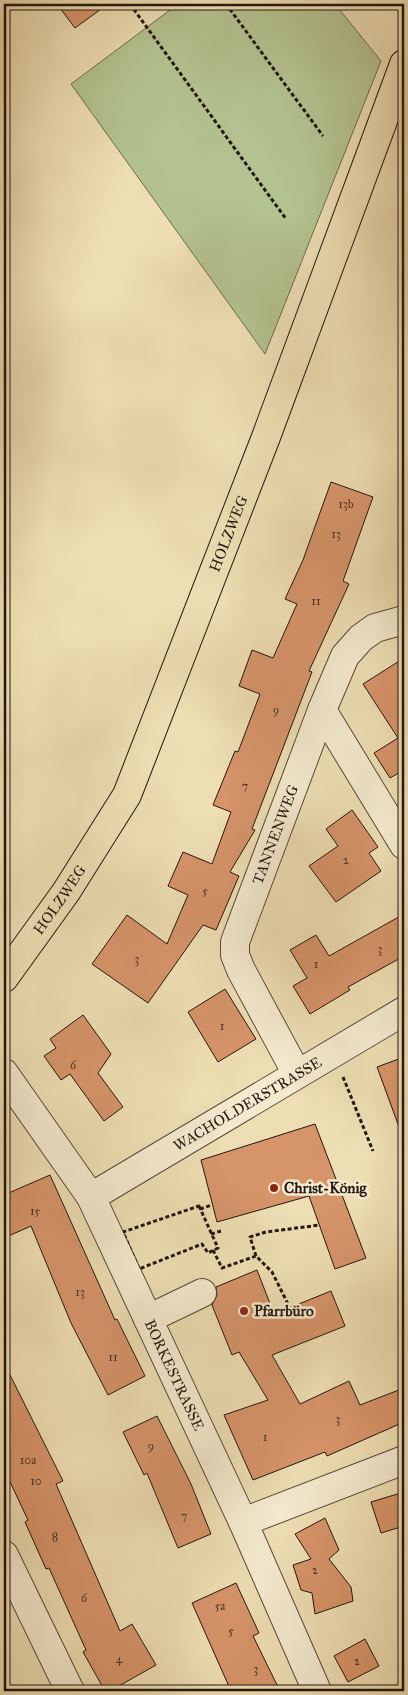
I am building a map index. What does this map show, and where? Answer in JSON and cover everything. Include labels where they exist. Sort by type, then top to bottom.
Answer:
[{"type":"main road","name":"HOLZWEG","points":[[4,978],[66,892],[127,795],[266,438],[404,64]]},
{"type":"street","name":"TANNENWEG","points":[[297,1074],[241,970],[235,955],[235,942],[322,710],[345,656],[361,638],[376,628],[404,620]]},
{"type":"street","points":[[322,710],[404,845]]},
{"type":"street","name":"WACHOLDERSTRASSE","points":[[91,1197],[404,1011]]},
{"type":"street","name":"BORKESTRASSE","points":[[4,1073],[91,1197],[243,1522],[317,1691]]},
{"type":"street","points":[[148,1319],[202,1293]]},
{"type":"street","points":[[243,1522],[404,1460]]},
{"type":"street","points":[[4,1555],[70,1691]]},
{"type":"path","points":[[130,4],[286,219]]},
{"type":"path","points":[[226,4],[323,136]]},
{"type":"path","points":[[334,1054],[373,1151]]},
{"type":"path","points":[[200,1209],[212,1204]]},
{"type":"path","points":[[199,1206],[200,1209],[218,1248],[208,1253],[202,1244],[139,1269],[123,1232],[199,1206]]},
{"type":"path","points":[[290,1308],[272,1272],[256,1256],[250,1237],[266,1232],[320,1225]]},
{"type":"path","points":[[211,1234],[220,1231]]},
{"type":"path","points":[[212,1250],[222,1268],[256,1256]]},
{"type":"green space","points":[[178,4],[335,4],[381,61],[265,354],[71,84]]},
{"type":"building","points":[[57,4],[108,4],[75,28]]},
{"type":"building","points":[[331,482],[373,497],[343,581],[349,584],[309,671],[312,672],[252,829],[255,830],[230,872],[239,876],[216,930],[203,925],[148,1003],[92,964],[127,915],[167,944],[188,895],[168,886],[183,852],[212,864],[231,812],[213,805],[235,751],[238,752],[260,694],[239,686],[252,650],[273,658],[297,604],[285,599],[303,560]]},
{"type":"building","points":[[404,658],[404,770],[390,778],[374,753],[398,738],[363,684]]},
{"type":"building","points":[[352,810],[378,847],[369,853],[381,871],[336,902],[309,866],[338,846],[326,829]]},
{"type":"building","points":[[404,914],[404,956],[348,987],[350,990],[310,1014],[293,986],[307,978],[290,950],[316,935],[329,956]]},
{"type":"building","points":[[225,989],[256,1039],[218,1062],[188,1012]]},
{"type":"building","points":[[83,1015],[111,1054],[98,1073],[123,1107],[104,1121],[70,1074],[61,1080],[44,1056],[56,1048],[50,1039]]},
{"type":"building","points":[[404,1057],[404,1135],[402,1135],[377,1067]]},
{"type":"building","name":"Christ-König","points":[[315,1124],[366,1258],[335,1269],[309,1196],[217,1222],[201,1160]]},
{"type":"building","points":[[50,1175],[115,1320],[117,1319],[145,1376],[108,1395],[71,1323],[31,1226],[4,1238],[4,1195]]},
{"type":"building","points":[[257,1270],[274,1314],[331,1291],[345,1326],[272,1355],[300,1404],[349,1381],[360,1405],[404,1388],[404,1422],[327,1456],[325,1452],[253,1480],[224,1415],[268,1400],[239,1352],[232,1355],[212,1305],[217,1295],[216,1287]]},
{"type":"building","points":[[4,1363],[63,1481],[56,1484],[120,1631],[132,1624],[156,1665],[110,1691],[105,1691],[83,1652],[86,1650],[49,1568],[46,1569],[25,1522],[28,1520],[4,1469]]},
{"type":"building","points":[[157,1416],[191,1484],[211,1534],[178,1548],[147,1473],[144,1475],[123,1432]]},
{"type":"building","points":[[404,1492],[404,1526],[381,1533],[371,1502]]},
{"type":"building","points":[[325,1518],[339,1550],[329,1559],[351,1587],[353,1601],[315,1614],[312,1593],[301,1590],[293,1565],[311,1559],[295,1534]]},
{"type":"building","points":[[236,1583],[259,1633],[253,1636],[280,1691],[231,1691],[192,1603]]},
{"type":"building","points":[[365,1639],[379,1666],[348,1682],[334,1656]]},
{"type":"place","name":"Christ-König","points":[[274,1188]]},
{"type":"place","name":"Pfarrbüro","points":[[244,1311]]}]
